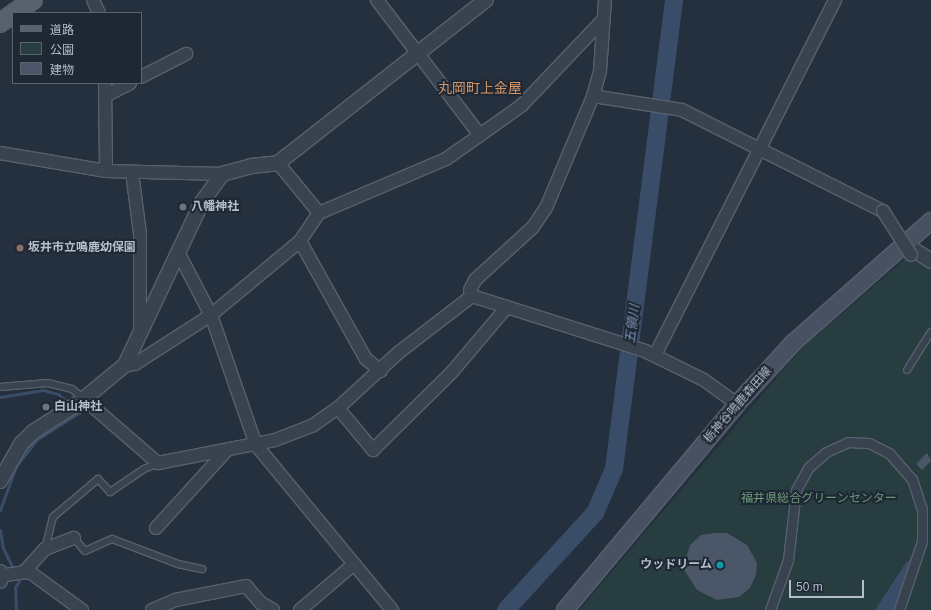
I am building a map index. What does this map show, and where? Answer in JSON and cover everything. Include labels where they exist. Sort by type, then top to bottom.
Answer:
[{"type":"main road","points":[[15,12],[33,0]]},
{"type":"main road","points":[[0,23],[12,14]]},
{"type":"main road","name":"栃神谷鳴鹿森田線","points":[[566,610],[737,404],[792,343],[908,249],[931,221]]},
{"type":"street","points":[[93,0],[98,12]]},
{"type":"street","points":[[377,0],[480,135]]},
{"type":"street","points":[[0,153],[106,171],[132,172],[222,174],[251,166],[278,163],[486,0]]},
{"type":"street","points":[[472,296],[470,290],[475,280],[533,227],[546,208],[593,96],[600,71],[605,0]]},
{"type":"street","points":[[655,355],[761,149],[835,0]]},
{"type":"street","points":[[124,365],[135,364],[211,315],[300,241],[319,213],[446,159],[522,105],[603,20]]},
{"type":"street","points":[[142,76],[186,54]]},
{"type":"street","points":[[105,84],[106,171]]},
{"type":"street","points":[[105,96],[128,84]]},
{"type":"street","points":[[593,96],[668,106],[682,110],[883,211],[908,249],[931,260]]},
{"type":"street","points":[[278,163],[319,213]]},
{"type":"street","points":[[132,172],[140,234],[140,332]]},
{"type":"street","points":[[0,481],[21,444],[33,432],[84,399],[124,365],[202,202],[222,174]]},
{"type":"street","points":[[300,241],[366,359],[381,371]]},
{"type":"street","points":[[178,252],[211,315],[256,445],[392,610]]},
{"type":"street","points":[[472,296],[655,355],[720,389],[737,404]]},
{"type":"street","points":[[84,399],[159,463],[256,445],[312,426],[338,408],[381,371],[398,353],[472,296]]},
{"type":"street","points":[[338,408],[373,450],[452,372],[507,307]]},
{"type":"street","points":[[770,610],[788,560],[796,490],[809,467],[826,452],[848,442],[869,443],[889,453],[912,479],[922,509],[922,541],[899,610]]},
{"type":"street","points":[[156,528],[227,450]]},
{"type":"street","points":[[24,572],[45,549],[74,538]]},
{"type":"street","points":[[300,610],[354,564]]},
{"type":"street","points":[[0,576],[24,572],[31,573],[82,610]]},
{"type":"street","points":[[152,610],[175,600],[246,586],[261,603],[273,610]]},
{"type":"lane","points":[[907,370],[931,332]]},
{"type":"lane","points":[[0,387],[48,384],[72,389],[84,399]]},
{"type":"lane","points":[[45,549],[53,517],[98,478],[110,492],[144,469],[159,463]]},
{"type":"lane","points":[[74,538],[85,551],[112,539],[178,564],[202,569]]},
{"type":"green space","name":"福井県総合グリーンセンター","points":[[905,259],[914,259],[931,270],[931,606],[929,610],[579,610],[802,348]]},
{"type":"water","points":[[907,561],[910,563],[894,610],[875,610]]},
{"type":"building","points":[[927,453],[931,461],[922,470],[916,464]]},
{"type":"building","name":"ウッドリーム","points":[[727,533],[747,545],[757,563],[756,575],[750,588],[739,597],[717,600],[697,590],[683,568],[690,545],[701,535]]},
{"type":"waterway","name":"五領川","points":[[506,610],[595,513],[614,469],[674,0]]},
{"type":"waterway","points":[[0,397],[43,390],[58,394],[70,404]]},
{"type":"waterway","points":[[0,510],[16,466],[36,440],[80,412],[76,409]]},
{"type":"waterway","points":[[0,530],[3,548],[14,571]]},
{"type":"waterway","points":[[909,562],[915,551]]},
{"type":"waterway","points":[[16,610],[15,587],[19,581],[17,576]]},
{"type":"place","name":"八幡神社","points":[[183,207]]},
{"type":"place","name":"坂井市立鳴鹿幼保園","points":[[20,248]]},
{"type":"place","name":"白山神社","points":[[46,407]]},
{"type":"place","name":"ウッドリーム","points":[[720,565]]},
{"type":"district","name":"丸岡町上金屋","points":[[480,88]]}]
